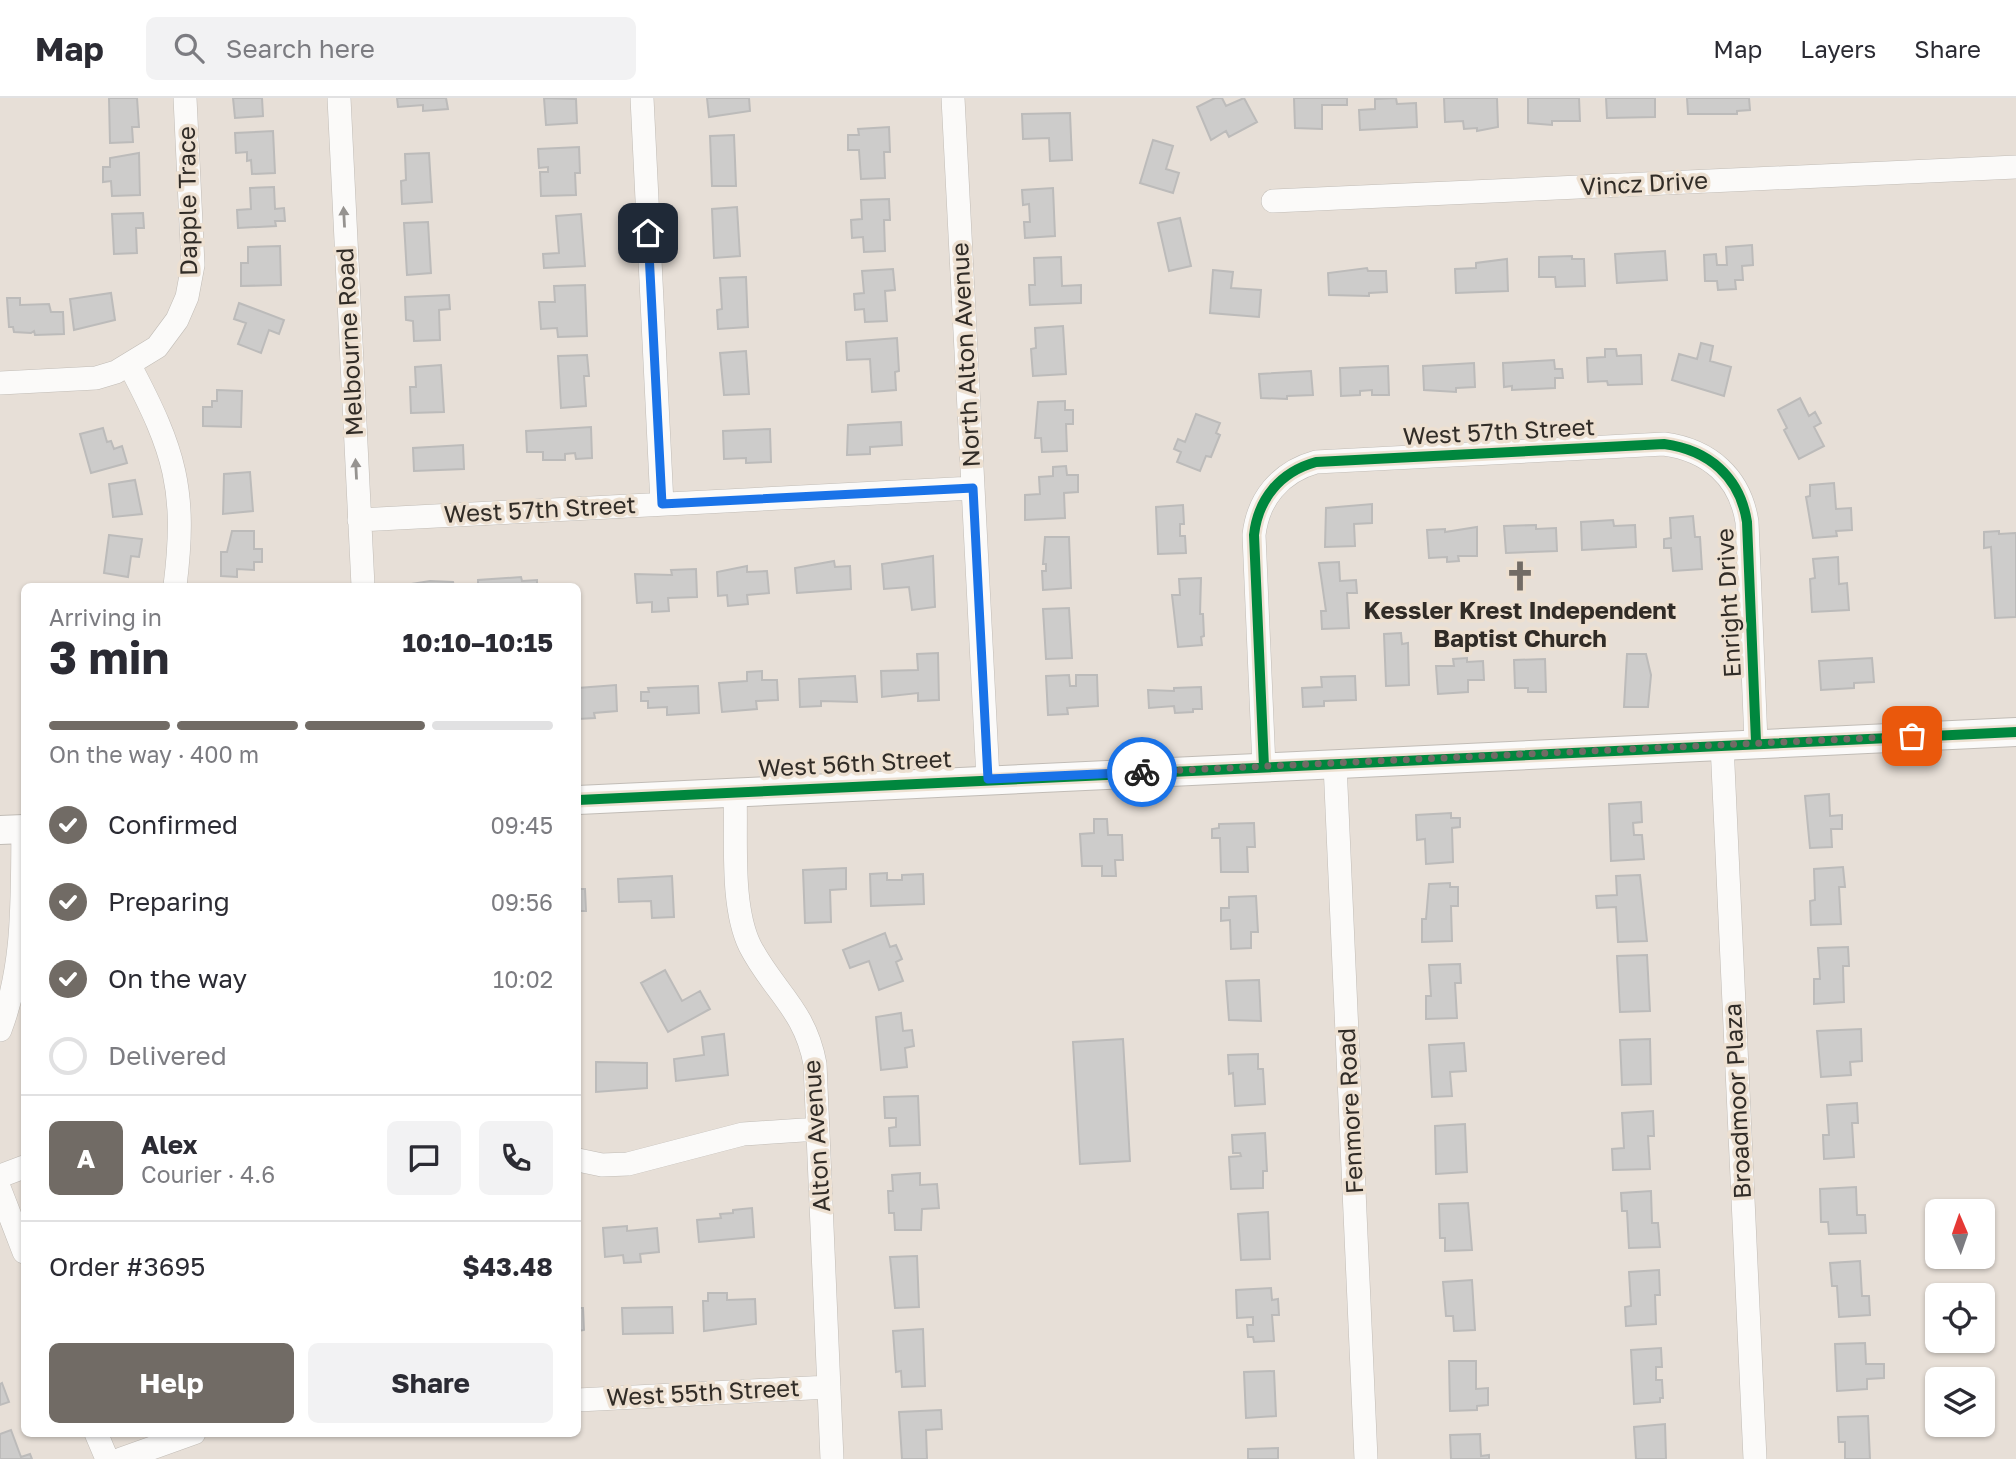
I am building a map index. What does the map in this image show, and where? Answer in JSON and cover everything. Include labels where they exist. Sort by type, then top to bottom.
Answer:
[{"type":"main road","name":"West 56th Street","points":[[581,800],[1756,742],[2016,732]]},
{"type":"street","name":"Dapple Trace","points":[[0,383],[96,378],[130,366],[150,352],[168,334],[181,313],[189,289],[192,256],[185,98]]},
{"type":"street","name":"Melbourne Road","points":[[339,98],[363,583]]},
{"type":"street","points":[[642,98],[662,504]]},
{"type":"street","name":"North Alton Avenue","points":[[953,98],[988,779]]},
{"type":"street","name":"Vincz Drive","points":[[1273,201],[2016,167]]},
{"type":"street","points":[[130,366],[164,433],[176,471],[181,528],[175,583]]},
{"type":"street","name":"West 57th Street","points":[[1264,767],[1254,535],[1262,504],[1278,483],[1300,468],[1315,462],[1664,444],[1698,452],[1721,468]]},
{"type":"street","name":"Enright Drive","points":[[1721,468],[1740,495],[1747,522],[1756,742]]},
{"type":"street","name":"West 57th Street","points":[[359,520],[973,488]]},
{"type":"street","name":"Broadmoor Plaza","points":[[1722,744],[1755,1459]]},
{"type":"street","name":"Fenmore Road","points":[[1335,764],[1366,1459]]},
{"type":"street","name":"Alton Avenue","points":[[735,791],[743,923],[758,961],[796,1010],[806,1033],[816,1073],[832,1459]]},
{"type":"street","points":[[0,1030],[13,985],[20,946],[16,830]]},
{"type":"street","points":[[581,1161],[602,1165],[628,1164],[743,1134],[818,1129]]},
{"type":"street","points":[[0,1176],[21,1168]]},
{"type":"street","points":[[0,1190],[21,1244]]},
{"type":"street","name":"West 55th Street","points":[[581,1399],[829,1387]]},
{"type":"street","points":[[98,1437],[107,1459]]},
{"type":"street","points":[[121,1459],[183,1437]]},
{"type":"building","points":[[109,98],[137,98],[139,127],[132,127],[133,142],[110,143]]},
{"type":"building","points":[[233,98],[262,98],[263,116],[235,118]]},
{"type":"building","points":[[397,98],[446,98],[448,109],[423,111],[423,105],[398,107]]},
{"type":"building","points":[[544,98],[576,99],[577,123],[546,125]]},
{"type":"building","points":[[707,98],[749,98],[750,111],[709,117]]},
{"type":"building","points":[[1215,98],[1222,98],[1226,106],[1244,98],[1257,122],[1229,137],[1226,131],[1211,140],[1197,107]]},
{"type":"building","points":[[1294,98],[1347,98],[1347,105],[1322,105],[1322,129],[1295,128]]},
{"type":"building","points":[[1396,98],[1397,104],[1416,103],[1417,127],[1360,130],[1359,110],[1375,109],[1375,99]]},
{"type":"building","points":[[1444,98],[1497,98],[1498,127],[1477,131],[1477,128],[1464,129],[1463,121],[1445,122]]},
{"type":"building","points":[[1528,98],[1579,98],[1580,121],[1552,121],[1552,125],[1528,123]]},
{"type":"building","points":[[1606,98],[1655,98],[1655,117],[1607,118]]},
{"type":"building","points":[[1687,98],[1749,98],[1750,110],[1737,111],[1737,114],[1688,114]]},
{"type":"building","points":[[1070,113],[1072,160],[1050,161],[1049,138],[1023,139],[1022,114]]},
{"type":"building","points":[[889,127],[890,152],[884,152],[885,178],[861,179],[859,150],[848,150],[848,135],[859,135],[858,129]]},
{"type":"building","points":[[273,131],[275,173],[252,174],[251,160],[247,161],[247,152],[236,153],[235,133]]},
{"type":"building","points":[[734,135],[736,186],[712,186],[710,136]]},
{"type":"building","points":[[1153,140],[1173,146],[1166,169],[1179,173],[1173,193],[1140,183]]},
{"type":"building","points":[[579,147],[580,173],[575,173],[576,195],[541,196],[540,172],[548,172],[548,167],[539,168],[538,149]]},
{"type":"building","points":[[139,153],[140,195],[112,196],[111,181],[103,182],[103,167],[110,167],[110,158]]},
{"type":"building","points":[[429,153],[432,202],[402,204],[401,181],[406,180],[405,154]]},
{"type":"building","points":[[274,187],[275,209],[284,208],[285,221],[275,221],[276,226],[238,228],[237,210],[251,209],[250,188]]},
{"type":"building","points":[[1053,188],[1055,236],[1025,238],[1024,222],[1030,222],[1029,204],[1023,205],[1022,190]]},
{"type":"building","points":[[889,199],[890,220],[884,220],[885,251],[864,252],[863,237],[852,238],[851,220],[862,219],[861,200]]},
{"type":"building","points":[[737,207],[740,256],[714,258],[712,209]]},
{"type":"building","points":[[143,213],[144,228],[136,228],[137,253],[114,254],[112,214]]},
{"type":"building","points":[[581,214],[585,266],[544,268],[543,254],[559,253],[556,216]]},
{"type":"building","points":[[1180,218],[1191,266],[1169,271],[1158,223]]},
{"type":"building","points":[[428,222],[431,273],[407,275],[404,223]]},
{"type":"building","points":[[1752,245],[1753,265],[1742,266],[1743,280],[1735,280],[1736,289],[1718,290],[1717,281],[1705,281],[1704,255],[1716,254],[1717,265],[1727,265],[1726,247]]},
{"type":"building","points":[[280,246],[281,285],[241,286],[241,263],[248,263],[248,247]]},
{"type":"building","points":[[1665,251],[1667,280],[1617,283],[1615,254]]},
{"type":"building","points":[[1572,256],[1572,259],[1584,259],[1585,286],[1556,287],[1555,277],[1539,277],[1539,257]]},
{"type":"building","points":[[1061,257],[1062,286],[1081,285],[1081,303],[1030,305],[1029,285],[1035,285],[1034,258]]},
{"type":"building","points":[[1507,259],[1508,291],[1456,293],[1455,269],[1476,268],[1476,263]]},
{"type":"building","points":[[1367,268],[1368,271],[1386,271],[1387,292],[1369,293],[1369,296],[1329,295],[1328,273]]},
{"type":"building","points":[[893,269],[895,290],[885,291],[887,321],[865,322],[864,309],[855,310],[854,294],[864,293],[862,271]]},
{"type":"building","points":[[1213,270],[1233,272],[1231,288],[1261,290],[1259,317],[1210,313]]},
{"type":"building","points":[[746,277],[748,327],[718,329],[717,310],[722,309],[720,278]]},
{"type":"building","points":[[585,285],[587,336],[558,337],[557,328],[541,329],[539,302],[555,302],[554,286]]},
{"type":"building","points":[[111,293],[115,320],[74,330],[70,299]]},
{"type":"building","points":[[449,295],[450,309],[439,310],[440,340],[414,341],[413,321],[406,320],[405,297]]},
{"type":"building","points":[[7,298],[20,298],[20,305],[49,304],[51,312],[63,312],[64,334],[35,335],[34,331],[14,332],[13,327],[9,327]]},
{"type":"building","points":[[239,303],[284,320],[279,334],[269,330],[261,353],[238,344],[246,323],[234,319]]},
{"type":"building","points":[[1063,326],[1066,374],[1033,376],[1031,349],[1036,348],[1035,328]]},
{"type":"building","points":[[897,338],[899,371],[895,372],[896,390],[872,392],[870,359],[847,360],[846,342]]},
{"type":"building","points":[[1701,343],[1713,346],[1710,361],[1731,367],[1724,396],[1672,380],[1679,354],[1697,359]]},
{"type":"building","points":[[1605,349],[1616,349],[1617,356],[1641,355],[1642,384],[1608,385],[1607,381],[1588,382],[1587,358],[1605,357]]},
{"type":"building","points":[[746,351],[749,394],[724,395],[720,353]]},
{"type":"building","points":[[587,355],[589,376],[584,376],[586,406],[561,408],[558,356]]},
{"type":"building","points":[[1554,360],[1555,369],[1562,369],[1563,378],[1555,378],[1555,388],[1512,390],[1512,386],[1504,387],[1503,363]]},
{"type":"building","points":[[1474,363],[1475,387],[1456,388],[1456,392],[1424,390],[1423,366]]},
{"type":"building","points":[[441,365],[444,412],[411,413],[410,387],[416,387],[415,367]]},
{"type":"building","points":[[1388,366],[1389,395],[1372,395],[1372,390],[1360,391],[1360,395],[1341,396],[1340,368]]},
{"type":"building","points":[[1311,371],[1313,395],[1287,396],[1287,399],[1261,398],[1259,374]]},
{"type":"building","points":[[217,390],[242,391],[241,427],[203,426],[203,407],[212,407],[212,401],[217,401]]},
{"type":"building","points":[[1800,398],[1809,416],[1815,412],[1821,423],[1814,427],[1824,446],[1799,459],[1784,430],[1787,428],[1778,410]]},
{"type":"building","points":[[1065,401],[1065,410],[1073,410],[1073,424],[1066,424],[1067,451],[1042,452],[1041,438],[1035,438],[1038,402]]},
{"type":"building","points":[[1196,414],[1220,423],[1216,433],[1220,435],[1211,457],[1206,456],[1200,471],[1177,462],[1181,452],[1174,449],[1178,439],[1185,442]]},
{"type":"building","points":[[901,422],[902,445],[870,447],[870,454],[847,455],[848,425]]},
{"type":"building","points":[[591,427],[592,458],[576,459],[575,453],[565,454],[565,460],[543,460],[543,452],[527,452],[526,431]]},
{"type":"building","points":[[103,428],[107,442],[111,441],[114,449],[122,446],[127,463],[91,473],[80,434]]},
{"type":"building","points":[[770,429],[771,462],[746,463],[746,458],[724,459],[723,431]]},
{"type":"building","points":[[463,445],[464,469],[414,471],[413,448]]},
{"type":"building","points":[[1066,466],[1067,475],[1078,475],[1078,492],[1064,493],[1065,518],[1025,520],[1025,495],[1040,494],[1039,477],[1053,476],[1053,467]]},
{"type":"building","points":[[250,472],[253,511],[223,514],[224,474]]},
{"type":"building","points":[[135,480],[142,514],[113,517],[109,484]]},
{"type":"building","points":[[1834,483],[1836,509],[1851,508],[1852,530],[1836,531],[1837,536],[1813,538],[1806,497],[1810,496],[1810,485]]},
{"type":"building","points":[[1372,504],[1372,523],[1354,524],[1355,546],[1325,547],[1326,508]]},
{"type":"building","points":[[1183,505],[1184,524],[1180,524],[1180,536],[1185,536],[1186,553],[1158,554],[1156,507]]},
{"type":"building","points":[[1693,516],[1695,537],[1700,537],[1702,569],[1673,571],[1671,548],[1664,548],[1664,539],[1671,538],[1670,518]]},
{"type":"building","points":[[1613,520],[1614,526],[1635,525],[1636,547],[1582,550],[1581,522]]},
{"type":"building","points":[[1536,525],[1536,529],[1556,528],[1557,551],[1506,553],[1504,526]]},
{"type":"building","points":[[1477,527],[1477,556],[1458,556],[1459,561],[1447,562],[1447,557],[1429,558],[1427,530],[1445,529],[1445,532]]},
{"type":"building","points":[[232,531],[254,531],[254,549],[262,549],[262,562],[254,562],[254,570],[237,569],[237,577],[221,576],[221,552],[227,552]]},
{"type":"building","points":[[1999,531],[1999,534],[2016,533],[2016,617],[1995,618],[1991,547],[1984,548],[1984,532]]},
{"type":"building","points":[[109,535],[142,539],[139,557],[131,556],[128,577],[104,573]]},
{"type":"building","points":[[1045,537],[1069,537],[1071,588],[1043,590],[1042,571],[1046,571],[1046,564],[1043,564]]},
{"type":"building","points":[[933,556],[935,607],[912,610],[909,587],[884,589],[882,564]]},
{"type":"building","points":[[1838,557],[1839,584],[1847,583],[1849,610],[1812,612],[1810,579],[1815,578],[1813,559]]},
{"type":"building","points":[[834,561],[835,567],[850,566],[851,589],[797,593],[795,568]]},
{"type":"building","points":[[1339,562],[1340,581],[1356,580],[1357,593],[1347,593],[1349,628],[1322,629],[1321,611],[1326,611],[1319,563]]},
{"type":"building","points":[[747,566],[747,572],[767,571],[769,593],[747,595],[748,604],[728,606],[727,595],[718,596],[717,572]]},
{"type":"building","points":[[696,569],[697,597],[668,598],[669,611],[652,612],[652,602],[637,603],[635,574],[672,575],[671,570]]},
{"type":"building","points":[[521,577],[522,581],[537,580],[537,583],[478,583],[478,580]]},
{"type":"building","points":[[1201,578],[1200,614],[1203,614],[1204,636],[1201,637],[1202,645],[1178,647],[1172,595],[1180,595],[1179,579]]},
{"type":"building","points":[[430,581],[453,583],[418,583]]},
{"type":"building","points":[[1069,608],[1072,658],[1046,659],[1043,609]]},
{"type":"building","points":[[1401,633],[1402,644],[1408,643],[1409,685],[1386,686],[1384,634]]},
{"type":"building","points":[[938,653],[939,700],[918,701],[918,693],[882,697],[881,671],[918,670],[917,654]]},
{"type":"building","points":[[1627,654],[1646,654],[1651,675],[1648,707],[1624,707]]},
{"type":"building","points":[[1467,658],[1467,662],[1483,661],[1484,680],[1468,680],[1468,692],[1438,694],[1436,666],[1454,666],[1453,659]]},
{"type":"building","points":[[1872,658],[1874,682],[1854,683],[1854,688],[1821,690],[1819,661]]},
{"type":"building","points":[[1545,659],[1546,692],[1528,692],[1528,688],[1515,688],[1514,660]]},
{"type":"building","points":[[762,671],[762,680],[777,680],[778,700],[756,701],[757,709],[722,712],[719,683],[747,681],[747,672]]},
{"type":"building","points":[[1069,675],[1070,686],[1076,686],[1076,675],[1097,675],[1098,706],[1067,708],[1068,714],[1048,715],[1046,676]]},
{"type":"building","points":[[855,676],[857,702],[821,701],[821,706],[800,707],[799,679]]},
{"type":"building","points":[[1355,676],[1356,700],[1324,701],[1324,706],[1303,707],[1302,688],[1322,687],[1321,677]]},
{"type":"building","points":[[616,685],[617,711],[594,713],[595,718],[581,719],[581,688]]},
{"type":"building","points":[[698,686],[699,713],[667,715],[667,707],[648,708],[648,701],[641,701],[641,692],[649,692],[648,688]]},
{"type":"building","points":[[1201,687],[1202,709],[1175,713],[1174,706],[1149,708],[1148,690],[1174,691],[1174,688]]},
{"type":"building","points":[[1829,794],[1830,816],[1842,815],[1842,829],[1831,829],[1832,847],[1810,848],[1805,796]]},
{"type":"building","points":[[1641,802],[1642,822],[1633,823],[1634,835],[1642,835],[1644,859],[1611,861],[1609,804]]},
{"type":"building","points":[[1451,813],[1451,818],[1460,818],[1460,827],[1452,828],[1453,862],[1426,864],[1425,839],[1417,840],[1416,815]]},
{"type":"building","points":[[1094,819],[1107,819],[1108,835],[1122,835],[1123,860],[1115,860],[1116,876],[1102,876],[1102,866],[1082,866],[1080,834],[1094,833]]},
{"type":"building","points":[[1254,823],[1255,847],[1247,847],[1248,872],[1221,872],[1220,838],[1212,838],[1212,829],[1219,828],[1219,824]]},
{"type":"building","points":[[1843,867],[1845,887],[1839,887],[1841,924],[1811,925],[1810,901],[1815,900],[1814,869]]},
{"type":"building","points":[[846,868],[846,889],[830,890],[831,922],[805,923],[803,870]]},
{"type":"building","points":[[887,873],[887,880],[902,880],[902,875],[923,874],[924,904],[871,906],[870,874]]},
{"type":"building","points":[[1640,875],[1647,941],[1618,942],[1616,907],[1597,908],[1596,896],[1617,895],[1616,876]]},
{"type":"building","points":[[672,876],[674,917],[652,918],[651,901],[619,902],[618,879]]},
{"type":"building","points":[[1450,883],[1450,887],[1458,887],[1458,906],[1451,906],[1452,941],[1422,942],[1422,919],[1426,919],[1429,884]]},
{"type":"building","points":[[581,889],[585,889],[586,911],[581,911]]},
{"type":"building","points":[[1256,896],[1258,932],[1251,932],[1251,948],[1231,949],[1230,920],[1221,921],[1221,908],[1229,908],[1229,897]]},
{"type":"building","points":[[885,933],[890,947],[896,945],[902,959],[896,962],[903,981],[879,990],[869,961],[850,968],[843,950]]},
{"type":"building","points":[[1848,947],[1849,966],[1843,966],[1844,1002],[1814,1004],[1814,979],[1820,979],[1818,948]]},
{"type":"building","points":[[1647,955],[1650,1011],[1620,1012],[1617,956]]},
{"type":"building","points":[[1460,964],[1461,983],[1455,983],[1457,1018],[1426,1019],[1426,996],[1431,996],[1429,965]]},
{"type":"building","points":[[665,970],[682,1001],[700,991],[710,1009],[668,1032],[641,983]]},
{"type":"building","points":[[1259,980],[1261,1021],[1229,1020],[1226,981]]},
{"type":"building","points":[[901,1013],[903,1031],[912,1030],[914,1046],[905,1048],[907,1067],[881,1070],[876,1017]]},
{"type":"building","points":[[1861,1029],[1862,1061],[1850,1062],[1851,1075],[1821,1077],[1817,1031]]},
{"type":"building","points":[[724,1034],[728,1075],[676,1081],[674,1059],[704,1055],[702,1037]]},
{"type":"building","points":[[1123,1039],[1130,1161],[1080,1164],[1073,1042]]},
{"type":"building","points":[[1650,1039],[1651,1084],[1622,1085],[1620,1040]]},
{"type":"building","points":[[1464,1043],[1466,1071],[1450,1072],[1452,1096],[1432,1097],[1429,1045]]},
{"type":"building","points":[[1258,1054],[1258,1069],[1263,1069],[1265,1104],[1235,1106],[1233,1073],[1229,1074],[1228,1055]]},
{"type":"building","points":[[596,1062],[647,1063],[647,1088],[596,1092]]},
{"type":"building","points":[[918,1096],[920,1145],[890,1146],[889,1128],[896,1127],[896,1118],[885,1118],[884,1097]]},
{"type":"building","points":[[1857,1103],[1858,1123],[1852,1123],[1854,1157],[1824,1159],[1823,1135],[1829,1135],[1827,1105]]},
{"type":"building","points":[[1653,1111],[1654,1136],[1648,1136],[1650,1169],[1613,1170],[1612,1149],[1624,1148],[1622,1113]]},
{"type":"building","points":[[1465,1124],[1467,1172],[1436,1174],[1435,1126]]},
{"type":"building","points":[[1265,1133],[1267,1171],[1263,1171],[1263,1188],[1231,1189],[1229,1157],[1241,1156],[1240,1153],[1233,1153],[1232,1135]]},
{"type":"building","points":[[920,1173],[920,1185],[937,1184],[939,1208],[922,1209],[921,1230],[895,1230],[894,1213],[889,1213],[888,1191],[893,1191],[892,1175]]},
{"type":"building","points":[[1856,1187],[1857,1215],[1865,1215],[1866,1233],[1829,1234],[1828,1222],[1821,1222],[1820,1189]]},
{"type":"building","points":[[1651,1191],[1652,1223],[1658,1223],[1660,1247],[1629,1248],[1627,1211],[1622,1211],[1621,1193]]},
{"type":"building","points":[[1468,1203],[1472,1250],[1445,1251],[1445,1238],[1440,1238],[1439,1204]]},
{"type":"building","points":[[752,1208],[754,1237],[699,1242],[697,1220],[721,1218],[720,1214]]},
{"type":"building","points":[[1268,1212],[1270,1259],[1241,1260],[1238,1214]]},
{"type":"building","points":[[627,1226],[627,1231],[657,1228],[659,1252],[640,1254],[641,1262],[624,1263],[623,1255],[605,1257],[603,1228]]},
{"type":"building","points":[[917,1256],[919,1307],[895,1308],[890,1257]]},
{"type":"building","points":[[1860,1261],[1862,1296],[1869,1296],[1870,1315],[1839,1317],[1837,1286],[1832,1286],[1830,1263]]},
{"type":"building","points":[[1659,1270],[1660,1295],[1655,1295],[1656,1324],[1626,1326],[1625,1307],[1631,1306],[1629,1272]]},
{"type":"building","points":[[1472,1280],[1475,1330],[1454,1331],[1453,1316],[1446,1316],[1443,1282]]},
{"type":"building","points":[[1271,1288],[1272,1300],[1278,1299],[1279,1315],[1272,1315],[1274,1341],[1254,1342],[1253,1337],[1248,1337],[1247,1325],[1253,1325],[1253,1317],[1237,1318],[1236,1290]]},
{"type":"building","points":[[708,1293],[727,1293],[727,1300],[755,1299],[756,1324],[704,1331],[703,1301],[708,1301]]},
{"type":"building","points":[[672,1307],[673,1333],[623,1334],[622,1308]]},
{"type":"building","points":[[581,1308],[583,1308],[584,1330],[581,1330]]},
{"type":"building","points":[[923,1329],[925,1386],[902,1387],[901,1371],[896,1372],[893,1331]]},
{"type":"building","points":[[1865,1343],[1866,1364],[1884,1364],[1884,1378],[1867,1379],[1867,1389],[1837,1391],[1835,1344]]},
{"type":"building","points":[[1661,1348],[1662,1367],[1656,1367],[1656,1380],[1662,1380],[1663,1398],[1660,1398],[1660,1402],[1634,1404],[1631,1350]]},
{"type":"building","points":[[1449,1361],[1476,1361],[1476,1389],[1488,1388],[1488,1405],[1477,1406],[1477,1410],[1450,1411]]},
{"type":"building","points":[[1274,1371],[1276,1416],[1246,1418],[1244,1372]]},
{"type":"building","points":[[2,1383],[9,1402],[0,1405],[0,1384]]},
{"type":"building","points":[[941,1410],[942,1429],[926,1430],[927,1459],[902,1459],[899,1412]]},
{"type":"building","points":[[1868,1416],[1870,1459],[1845,1459],[1845,1442],[1839,1442],[1838,1417]]},
{"type":"building","points":[[1665,1424],[1666,1459],[1636,1459],[1634,1427]]},
{"type":"building","points":[[11,1430],[21,1457],[30,1454],[32,1459],[0,1459],[0,1434]]},
{"type":"building","points":[[1480,1434],[1481,1456],[1489,1455],[1489,1459],[1451,1459],[1450,1435]]},
{"type":"building","points":[[1278,1448],[1278,1459],[1248,1459],[1248,1449]]},
{"type":"cycle path","points":[[1264,767],[1254,535],[1260,510],[1282,480],[1316,462],[1664,444],[1695,452],[1720,468],[1730,479],[1743,506],[1747,522],[1756,742]]},
{"type":"cycle path","points":[[581,800],[2016,732]]},
{"type":"way so far","points":[[1142,772],[1912,736]]},
{"type":"place","name":"Kessler Krest Independent Baptist Church","points":[[1520,576]]},
{"type":"route","points":[[648,233],[662,504],[973,488],[988,779],[1142,772]]}]
